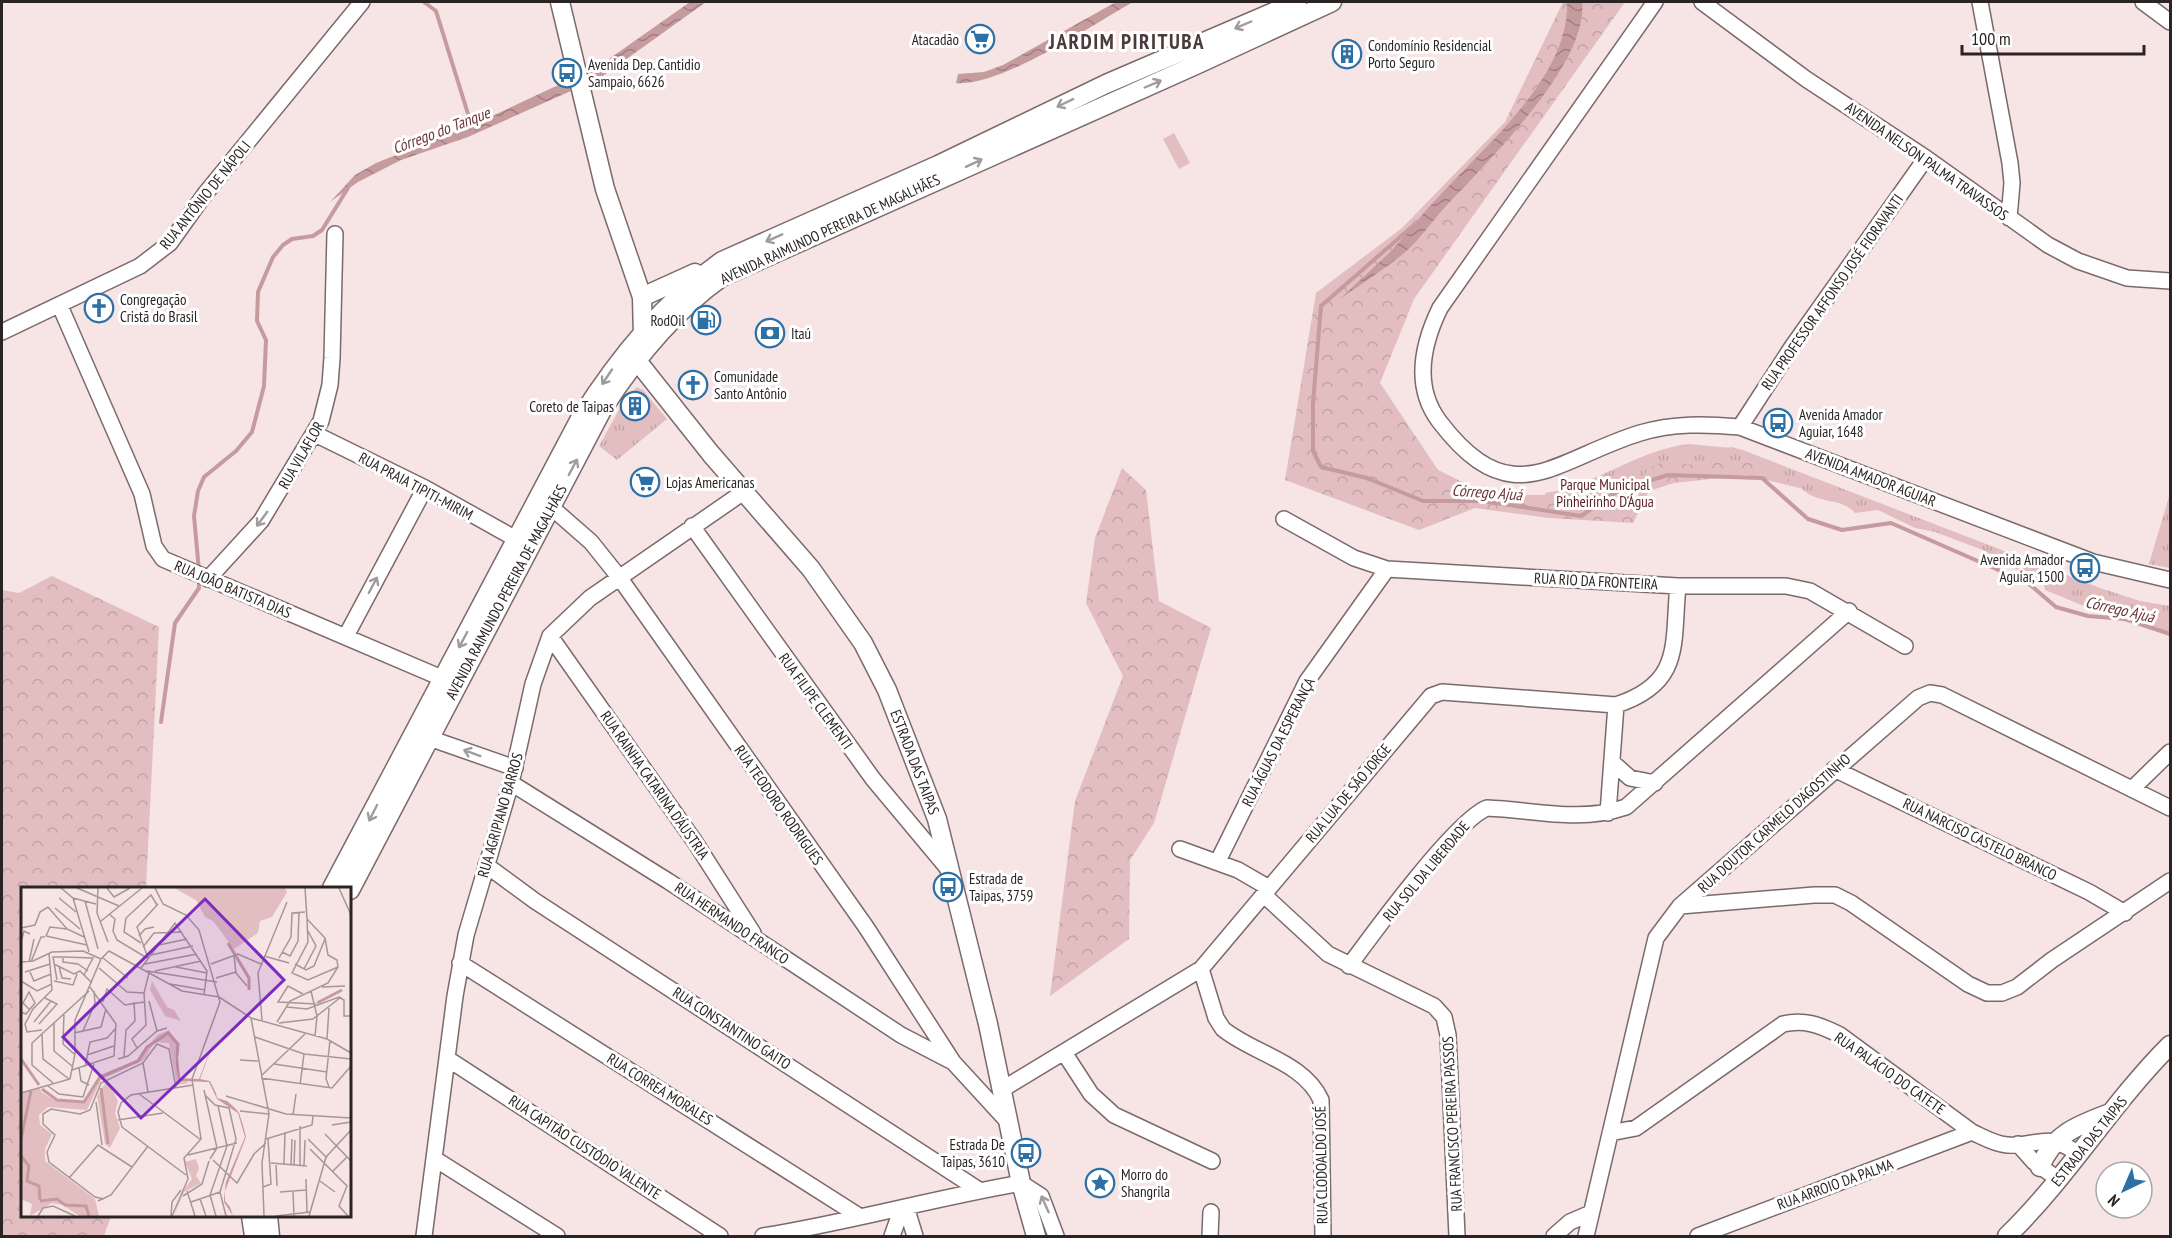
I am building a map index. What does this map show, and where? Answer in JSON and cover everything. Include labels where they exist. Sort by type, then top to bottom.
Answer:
[{"type":"main road","points":[[560,2],[605,189],[642,297],[644,331],[638,362]]},
{"type":"main road","name":"AVENIDA RAIMUNDO PEREIRA DE MAGALHÃES","points":[[351,888],[429,738],[449,681],[482,636],[546,502],[581,417],[608,376],[644,331],[691,284],[722,261],[939,164],[1106,84],[1297,2]]},
{"type":"main road","name":"AVENIDA RAIMUNDO PEREIRA DE MAGALHÃES","points":[[333,887],[449,681],[516,539],[546,502],[603,408],[620,385],[673,319],[697,295],[722,277],[1332,2]]},
{"type":"main road","points":[[642,297],[722,261]]},
{"type":"main road","name":"ESTRADA DAS TAIPAS","points":[[638,362],[654,384],[812,569],[862,643],[887,690],[937,819],[1021,1183],[1036,1236]]},
{"type":"main road","points":[[620,385],[654,384]]},
{"type":"main road","points":[[482,636],[488,608],[516,555],[516,539]]},
{"type":"main road","name":"ESTRADA DAS TAIPAS","points":[[2007,1236],[2027,1217],[2111,1113],[2170,1045]]},
{"type":"main road","points":[[2040,1167],[2056,1140],[2072,1128],[2111,1113]]},
{"type":"main road","points":[[251,1217],[254,1236]]},
{"type":"main road","points":[[268,1217],[270,1236]]},
{"type":"street","name":"RUA ANTÔNIO DE NÁPOLI","points":[[2,332],[140,266],[170,243],[205,194],[362,2]]},
{"type":"street","name":"AVENIDA AMADOR AGUIAR","points":[[1655,2],[1440,308],[1428,332],[1423,356],[1427,396],[1436,417],[1457,445],[1482,464],[1504,473],[1528,474],[1550,471],[1638,434],[1668,426],[1701,424],[1740,427],[2093,562],[2170,580]]},
{"type":"street","name":"AVENIDA NELSON PALMA TRAVASSOS","points":[[1702,2],[1806,78],[1926,158],[2048,245],[2078,261],[2127,278],[2170,281]]},
{"type":"street","points":[[1980,2],[2010,163],[2012,183],[2009,218]]},
{"type":"street","points":[[2143,2],[2170,22]]},
{"type":"street","name":"RUA PROFESSOR AFFONSO JOSÉ FIORAVANTI","points":[[1740,427],[1792,347],[1926,158]]},
{"type":"street","name":"RUA VILAFLOR","points":[[205,578],[261,521],[315,434],[326,406],[330,386],[335,234]]},
{"type":"street","name":"RUA JOÃO BATISTA DIAS","points":[[60,306],[142,494],[154,546],[163,559],[449,681]]},
{"type":"street","name":"RUA PRAIA TIPITI-MIRIM","points":[[315,434],[425,488],[516,539]]},
{"type":"street","points":[[346,636],[425,488]]},
{"type":"street","name":"RUA AGRIPIANO BARROS","points":[[424,1236],[460,963],[513,776],[532,684],[550,636],[568,616],[619,577],[745,491]]},
{"type":"street","name":"RUA TEODORO RODRIGUES","points":[[546,502],[591,542],[619,577],[866,927],[953,1062],[1009,1123]]},
{"type":"street","name":"RUA RIO DA FRONTEIRA","points":[[1284,519],[1354,558],[1387,569],[1678,586],[1786,586],[1810,591],[1849,611],[1905,646]]},
{"type":"street","name":"RUA FILIPE CLEMENTI","points":[[692,526],[859,760],[902,817],[949,870]]},
{"type":"street","name":"RUA ÁGUAS DA ESPERANÇA","points":[[1218,861],[1307,681],[1387,569]]},
{"type":"street","name":"RUA LUA DE SÃO JORGE","points":[[1001,1090],[1065,1054],[1201,969],[1431,696],[1442,692],[1616,705],[1642,694],[1669,668],[1673,658],[1678,586]]},
{"type":"street","name":"RUA SOL DA LIBERDADE","points":[[1349,966],[1468,819],[1487,808],[1554,815],[1608,813],[1626,807],[1849,611]]},
{"type":"street","name":"RUA RAINHA CATARINA D'ÁUSTRIA","points":[[550,636],[695,842],[755,937]]},
{"type":"street","name":"RUA DOUTOR CARMELO D'AGOSTINHO","points":[[1586,1236],[1656,938],[1680,906],[1834,769],[1918,698],[1930,693],[1942,695],[2170,808]]},
{"type":"street","points":[[1608,813],[1616,705]]},
{"type":"street","name":"RUA HERMANDO FRANCO","points":[[429,738],[513,776],[901,1035],[953,1062]]},
{"type":"street","points":[[2132,789],[2170,752]]},
{"type":"street","points":[[1612,762],[1630,778],[1655,783]]},
{"type":"street","name":"RUA NARCISO CASTELO BRANCO","points":[[1834,769],[2089,892],[2125,913]]},
{"type":"street","name":"RUA FRANCISCO PEREIRA PASSOS","points":[[1180,849],[1218,861],[1266,891],[1312,942],[1349,966],[1417,996],[1434,1006],[1444,1017],[1448,1035],[1457,1236]]},
{"type":"street","name":"RUA CONSTANTINO GAITO","points":[[486,865],[535,901],[979,1190]]},
{"type":"street","points":[[1680,906],[1736,900],[1835,895],[1851,903],[1968,984],[1987,993],[1995,993],[2017,987],[2052,960],[2170,882]]},
{"type":"street","name":"RUA CORREA MORALES","points":[[460,963],[859,1216]]},
{"type":"street","name":"RUA CLODOALDO JOSÉ","points":[[1201,969],[1216,1018],[1223,1029],[1306,1077],[1317,1091],[1321,1100],[1323,1236]]},
{"type":"street","name":"RUA PALÁCIO DO CATETE","points":[[1610,1133],[1636,1128],[1783,1024],[1798,1020],[1818,1025],[1840,1035],[1972,1132],[1991,1141],[2006,1145],[2056,1140]]},
{"type":"street","points":[[1065,1054],[1091,1094],[1114,1115],[1188,1152],[1212,1161]]},
{"type":"street","name":"RUA CAPITÃO CUSTÓDIO VALENTE","points":[[448,1059],[720,1236]]},
{"type":"street","name":"RUA ARROIO DA PALMA","points":[[1698,1236],[1972,1132]]},
{"type":"street","points":[[2056,1140],[2079,1154]]},
{"type":"street","points":[[2018,1144],[2040,1167],[2058,1179]]},
{"type":"street","points":[[435,1159],[557,1236]]},
{"type":"street","points":[[763,1236],[1021,1183],[1041,1196],[1056,1236]]},
{"type":"street","points":[[892,1236],[904,1208]]},
{"type":"street","points":[[904,1208],[915,1236]]},
{"type":"street","points":[[1210,1236],[1211,1212]]},
{"type":"street","points":[[1554,1236],[1570,1222],[1591,1213]]},
{"type":"green space","points":[[1563,2],[1625,2],[1414,299],[1380,383],[1438,470],[1489,495],[1562,495],[1660,455],[1733,447],[1819,483],[1812,491],[1746,475],[1674,483],[1649,491],[1633,523],[1549,518],[1475,508],[1419,530],[1285,480],[1316,293],[1402,228],[1505,122]]},
{"type":"green space","points":[[1174,133],[1190,163],[1179,169],[1163,139]]},
{"type":"green space","points":[[637,387],[643,390],[667,419],[617,460],[599,446],[625,399]]},
{"type":"green space","name":"Parque Municipal Pinheirinho D'Água","points":[[1690,444],[1740,449],[2100,588],[2140,601],[2170,606],[2170,633],[2130,616],[2084,606],[2045,590],[2044,584],[2033,575],[2028,576],[1983,550],[1935,532],[1915,528],[1878,510],[1855,513],[1844,505],[1812,496],[1769,467],[1749,461],[1724,461],[1700,465],[1665,462],[1647,471],[1639,489],[1628,501],[1606,510],[1582,509],[1546,497],[1545,493],[1582,483],[1653,453]]},
{"type":"green space","points":[[1122,468],[1146,490],[1159,601],[1211,628],[1154,823],[1130,860],[1129,939],[1050,996],[1075,801],[1123,676],[1086,603],[1095,538]]},
{"type":"green space","points":[[2170,493],[2170,568],[2149,564]]},
{"type":"green space","points":[[52,576],[159,627],[146,887],[21,887],[21,1217],[111,1217],[104,1236],[2,1236],[2,590],[19,593]]},
{"type":"water","points":[[690,2],[706,2],[600,78],[468,137],[401,160],[358,182],[330,202],[355,175],[376,163],[475,124],[599,66]]},
{"type":"water","points":[[1116,2],[1133,2],[1071,39],[1021,65],[975,82],[956,83],[958,74],[984,72],[1003,65]]},
{"type":"water","points":[[1567,2],[1582,2],[1580,26],[1569,53],[1553,82],[1532,110],[1409,249],[1340,299],[1393,249],[1524,105],[1541,81],[1555,55],[1564,29]]},
{"type":"waterway","points":[[424,2],[436,11],[473,130]]},
{"type":"waterway","name":"Córrego do Tanque","points":[[199,571],[194,516],[198,491],[204,477],[236,451],[252,432],[264,386],[266,340],[257,321],[258,292],[273,257],[283,245],[292,239],[313,236],[322,230],[348,188]]},
{"type":"waterway","name":"Córrego Ajuá","points":[[1414,225],[1321,306],[1313,403],[1313,451],[1321,467],[1367,478],[1423,501],[1483,501],[1581,516],[1619,490],[1668,475],[1762,478],[1808,519],[1842,530],[1891,523],[2028,583],[2056,607],[2088,616],[2125,619],[2170,634]]},
{"type":"waterway","name":"Córrego do Tanque","points":[[161,722],[175,623],[199,588],[199,578]]},
{"type":"place","name":"Atacadão","points":[[980,39]]},
{"type":"place","name":"Condomínio Residencial Porto Seguro","points":[[1347,54]]},
{"type":"place","name":"Avenida Dep. Cantidio Sampaio, 6626","points":[[567,73]]},
{"type":"place","name":"Congregação Cristã do Brasil","points":[[99,308]]},
{"type":"place","name":"RodOil","points":[[706,320]]},
{"type":"place","name":"Itaú","points":[[770,333]]},
{"type":"place","name":"Comunidade Santo Antônio","points":[[693,385]]},
{"type":"place","name":"Coreto de Taipas","points":[[635,406]]},
{"type":"place","name":"Avenida Amador Aguiar, 1648","points":[[1778,423]]},
{"type":"place","name":"Lojas Americanas","points":[[645,482]]},
{"type":"place","name":"Avenida Amador Aguiar, 1500","points":[[2085,568]]},
{"type":"place","name":"Estrada de Taipas, 3759","points":[[948,887]]},
{"type":"place","name":"Estrada De Taipas, 3610","points":[[1026,1153]]},
{"type":"place","name":"Morro do Shangrila","points":[[1100,1183]]},
{"type":"district","name":"JARDIM PIRITUBA","points":[[1127,41]]}]
